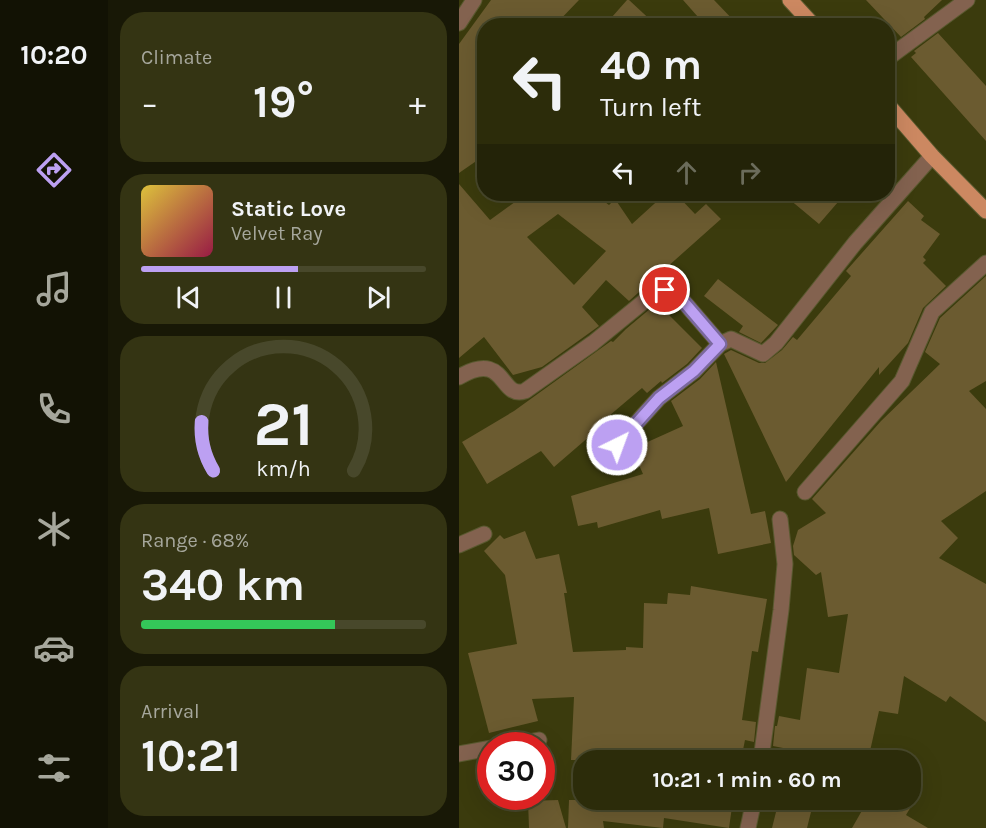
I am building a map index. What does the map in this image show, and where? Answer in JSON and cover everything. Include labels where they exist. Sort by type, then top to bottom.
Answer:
[{"type":"main road","points":[[790,0],[807,18]]},
{"type":"main road","points":[[895,113],[932,156],[986,211]]},
{"type":"street","points":[[459,23],[474,0]]},
{"type":"street","points":[[895,53],[967,0]]},
{"type":"street","points":[[895,198],[932,156]]},
{"type":"street","points":[[603,460],[659,398],[694,371],[720,344],[731,339],[763,354],[776,344],[855,243],[892,201]]},
{"type":"street","points":[[805,492],[902,381],[931,312],[986,263]]},
{"type":"street","points":[[459,377],[474,369],[485,368],[493,370],[513,392],[525,391],[593,343],[653,294],[665,290],[678,295],[720,344]]},
{"type":"street","points":[[762,750],[785,564],[780,519]]},
{"type":"street","points":[[459,545],[484,534]]},
{"type":"street","points":[[459,754],[477,751]]},
{"type":"street","points":[[748,828],[752,810]]},
{"type":"building","points":[[491,0],[579,0],[562,18],[478,18]]},
{"type":"building","points":[[629,0],[648,18],[611,18]]},
{"type":"building","points":[[683,0],[714,0],[731,18],[699,18]]},
{"type":"building","points":[[866,0],[942,0],[924,17],[925,19],[901,37],[895,31],[895,18],[883,18]]},
{"type":"building","points":[[477,19],[477,161],[459,173],[459,44]]},
{"type":"building","points":[[938,33],[986,86],[986,141],[911,57],[916,53],[914,51]]},
{"type":"building","points":[[459,184],[490,220],[516,201],[604,201],[609,205],[616,201],[632,224],[657,201],[683,201],[695,214],[706,204],[721,219],[629,301],[606,280],[582,307],[599,326],[542,367],[513,375],[484,337],[459,358]],"holes":[[[558,214],[606,251],[574,285],[527,237]]]},
{"type":"building","points":[[791,201],[839,201],[819,224]]},
{"type":"building","points":[[908,201],[924,216],[921,220],[940,234],[923,257],[926,260],[923,263],[946,286],[923,308],[908,343],[879,375],[879,367],[786,482],[724,354],[731,350],[759,363],[765,363],[782,350],[793,337],[797,340],[851,276],[846,271]]},
{"type":"building","points":[[986,276],[986,381],[969,391],[986,409],[986,491],[941,521],[958,538],[939,558],[986,584],[986,722],[950,696],[946,702],[904,676],[898,714],[879,711],[870,750],[793,750],[773,746],[775,726],[777,726],[779,716],[800,720],[807,668],[839,673],[848,614],[828,617],[821,572],[816,575],[794,555],[793,546],[798,530],[826,513],[812,499],[881,421],[940,364],[925,352],[940,318]]},
{"type":"building","points":[[718,279],[778,325],[761,343],[739,332],[743,326],[704,296]]},
{"type":"building","points":[[657,303],[702,348],[687,364],[647,393],[642,388],[554,467],[541,451],[487,484],[462,442],[514,411],[611,341],[613,342]]},
{"type":"building","points":[[716,362],[751,514],[765,511],[771,543],[718,554],[709,508],[662,519],[660,510],[598,528],[597,522],[578,526],[571,496],[643,474],[632,449],[683,426],[671,401],[700,379]]},
{"type":"building","points":[[525,531],[536,559],[559,554],[567,593],[564,593],[573,652],[626,650],[626,647],[643,648],[644,603],[667,604],[668,593],[690,595],[691,586],[767,599],[758,652],[752,651],[742,720],[756,722],[754,742],[745,740],[743,750],[573,750],[573,760],[571,760],[574,697],[532,699],[538,721],[489,732],[468,653],[517,644],[505,575],[484,551],[500,535],[504,539]]},
{"type":"building","points":[[555,800],[558,800],[566,828],[529,828],[528,810],[555,810]]},
{"type":"building","points":[[569,800],[573,800],[573,810],[732,810],[729,828],[664,818],[663,828],[603,821],[604,828],[568,828]]},
{"type":"building","points":[[776,810],[812,810],[807,828],[772,828]]},
{"type":"building","points":[[862,810],[909,810],[906,815],[928,828],[852,828]]},
{"type":"route","points":[[617,445],[659,398],[694,371],[720,344],[678,295],[665,290]]}]
